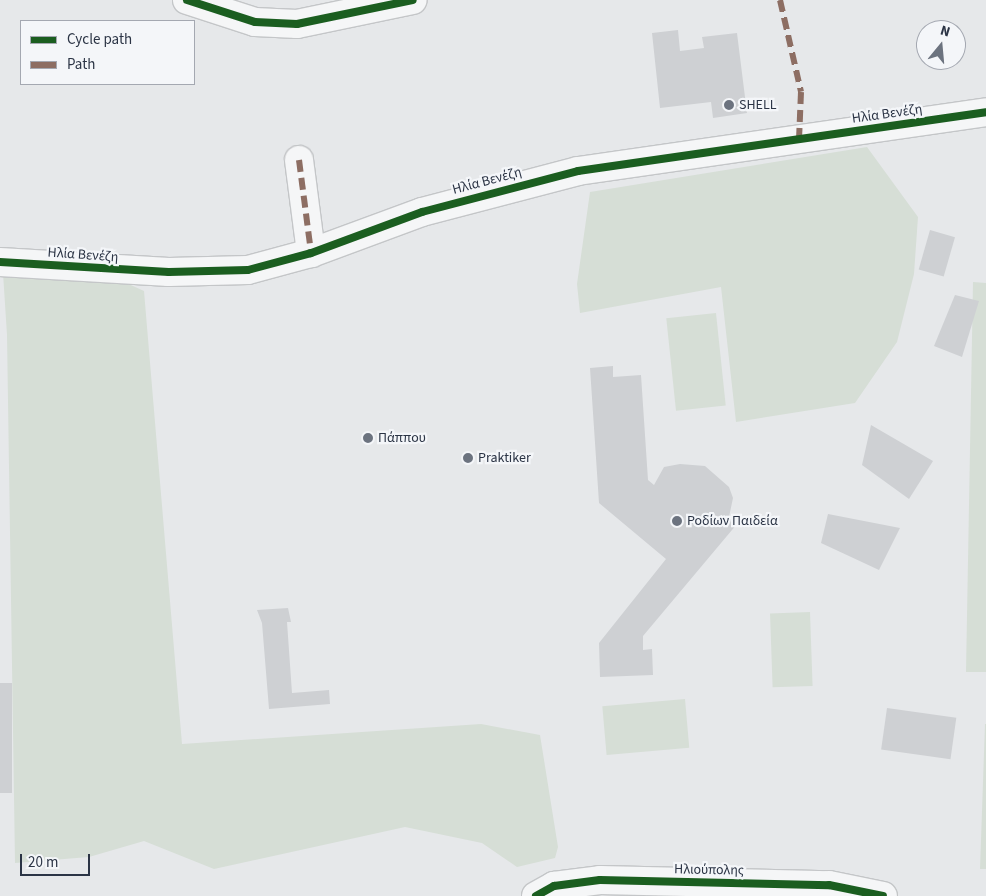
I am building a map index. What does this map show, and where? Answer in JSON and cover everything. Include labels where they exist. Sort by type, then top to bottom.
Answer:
[{"type":"street","points":[[187,0],[256,22],[297,24],[413,0]]},
{"type":"street","name":"Ηλία Βενέζη","points":[[0,262],[219,273],[276,264],[422,212],[578,171],[986,112]]},
{"type":"street","points":[[298,160],[311,253]]},
{"type":"street","name":"Ηλιούπολης","points":[[536,896],[554,886],[600,880],[830,885],[883,896]]},
{"type":"shaded area","points":[[867,147],[918,217],[914,274],[897,342],[855,403],[736,422],[721,287],[580,313],[577,284],[590,192]]},
{"type":"shaded area","points":[[3,273],[122,281],[144,291],[182,744],[481,724],[540,735],[558,847],[555,858],[517,867],[482,843],[405,827],[214,869],[144,841],[89,857],[15,863],[7,335]]},
{"type":"shaded area","points":[[973,282],[986,283],[986,672],[966,672]]},
{"type":"shaded area","points":[[716,313],[726,405],[676,411],[666,318]]},
{"type":"shaded area","points":[[810,612],[813,686],[773,687],[770,613]]},
{"type":"shaded area","points":[[685,699],[689,748],[607,755],[602,706]]},
{"type":"shaded area","points":[[985,724],[986,869],[980,869]]},
{"type":"building","points":[[678,30],[680,51],[704,48],[702,37],[737,33],[747,113],[713,118],[711,102],[660,108],[652,33]]},
{"type":"building","points":[[930,230],[955,237],[944,277],[919,269]]},
{"type":"building","points":[[955,295],[979,301],[962,357],[934,346]]},
{"type":"building","name":"Ροδίων Παιδεία","points":[[613,366],[613,377],[641,375],[648,480],[654,485],[664,467],[680,464],[705,466],[729,487],[733,498],[729,517],[737,524],[643,636],[643,650],[652,649],[653,675],[600,677],[599,643],[666,559],[599,503],[590,368]]},
{"type":"building","points":[[871,425],[933,461],[909,499],[862,465]]},
{"type":"building","points":[[828,514],[900,528],[879,570],[821,543]]},
{"type":"building","points":[[288,608],[291,622],[287,622],[292,693],[329,690],[330,704],[269,709],[262,623],[257,610]]},
{"type":"building","points":[[0,683],[12,683],[12,793],[0,793]]},
{"type":"building","points":[[887,708],[956,718],[950,759],[881,750]]},
{"type":"marked path","points":[[780,0],[801,92],[799,139]]},
{"type":"marked path","points":[[299,160],[311,253]]},
{"type":"cycle path","points":[[187,0],[255,22],[297,24],[413,0]]},
{"type":"cycle path","points":[[0,262],[169,272],[248,270],[311,253],[422,212],[578,171],[986,112]]},
{"type":"cycle path","points":[[536,896],[554,886],[600,880],[829,885],[883,896]]},
{"type":"place","name":"SHELL","points":[[729,105]]},
{"type":"place","name":"Πάππου","points":[[368,438]]},
{"type":"place","name":"Praktiker","points":[[468,458]]},
{"type":"place","name":"Ροδίων Παιδεία","points":[[677,521]]}]
